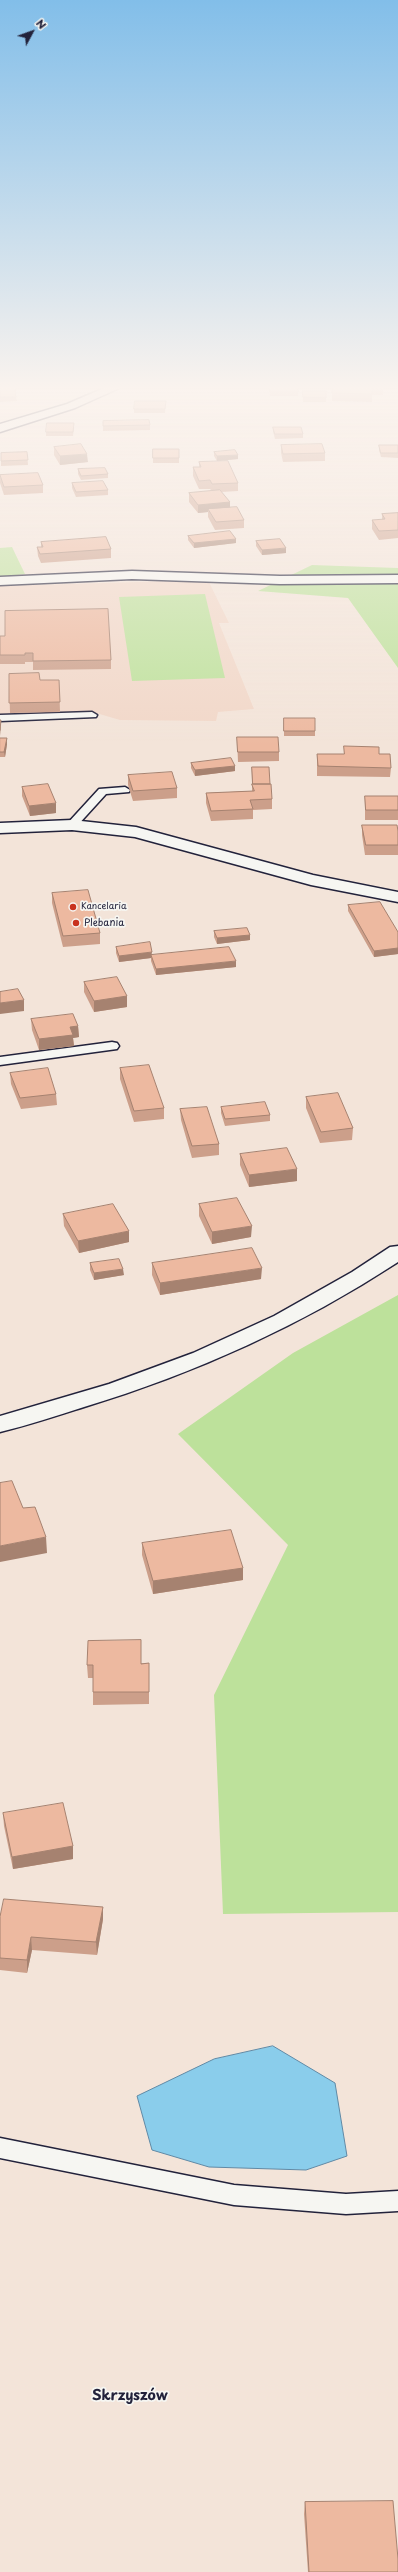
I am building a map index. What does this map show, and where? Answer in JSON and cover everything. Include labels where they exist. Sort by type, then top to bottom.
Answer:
[{"type":"street","points":[[0,581],[132,575],[280,580],[398,579]]},
{"type":"street","points":[[0,828],[72,825],[136,832],[311,880],[398,896]]},
{"type":"street","points":[[0,1424],[122,1389],[207,1358],[292,1317],[350,1284],[398,1252]]},
{"type":"lane","points":[[0,718],[92,715]]},
{"type":"lane","points":[[72,825],[103,791],[125,790]]},
{"type":"lane","points":[[0,1061],[112,1046]]},
{"type":"lane","points":[[0,2148],[234,2195],[346,2204],[398,2201]]},
{"type":"shaded area","points":[[208,580],[229,623],[219,623],[254,709],[218,712],[216,721],[120,720],[96,713],[0,716],[0,586]]},
{"type":"green space","points":[[12,547],[25,574],[0,577],[0,548]]},
{"type":"green space","points":[[312,565],[398,568],[398,668],[348,598],[258,591]]},
{"type":"green space","points":[[205,594],[225,678],[132,681],[119,597]]},
{"type":"green space","points":[[398,1295],[398,1912],[223,1914],[214,1695],[288,1545],[178,1434],[293,1353]]},
{"type":"water","points":[[273,2046],[335,2083],[347,2156],[306,2170],[209,2167],[152,2150],[137,2096],[214,2059]]},
{"type":"building","points":[[237,507],[244,520],[216,522],[208,509]]},
{"type":"building","points":[[398,513],[398,530],[379,531],[372,520],[385,519],[382,514]]},
{"type":"building","points":[[230,531],[236,539],[194,543],[188,536]]},
{"type":"building","points":[[106,537],[111,549],[40,554],[37,547],[43,547],[41,542]]},
{"type":"building","points":[[280,539],[286,548],[262,550],[256,541]]},
{"type":"building","points":[[108,609],[111,660],[33,661],[33,653],[25,653],[25,655],[0,655],[0,636],[5,636],[5,611]]},
{"type":"building","points":[[39,673],[40,680],[59,680],[60,702],[9,703],[9,674]]},
{"type":"building","points":[[284,718],[315,718],[315,731],[284,731]]},
{"type":"building","points":[[237,737],[278,737],[279,752],[238,752]]},
{"type":"building","points":[[0,738],[7,738],[4,752],[0,752]]},
{"type":"building","points":[[344,746],[379,747],[379,754],[390,754],[391,768],[318,766],[317,754],[344,754]]},
{"type":"building","points":[[231,758],[235,766],[195,770],[191,763]]},
{"type":"building","points":[[252,767],[269,767],[270,784],[253,784]]},
{"type":"building","points":[[172,772],[177,788],[133,791],[128,775]]},
{"type":"building","points":[[48,784],[56,803],[29,806],[22,787]]},
{"type":"building","points":[[252,784],[271,784],[272,799],[250,800],[253,809],[211,811],[206,793],[254,791]]},
{"type":"building","points":[[365,796],[398,796],[398,810],[366,810]]},
{"type":"building","points":[[362,825],[397,825],[398,845],[366,845]]},
{"type":"building","name":"Plebania","points":[[88,890],[100,933],[63,936],[52,893]]},
{"type":"building","points":[[380,902],[398,932],[398,948],[374,951],[348,905]]},
{"type":"building","points":[[247,928],[250,935],[217,938],[214,931]]},
{"type":"building","points":[[150,942],[152,952],[119,956],[116,947]]},
{"type":"building","points":[[229,947],[236,961],[156,969],[151,955]]},
{"type":"building","points":[[117,977],[127,996],[94,1001],[84,982]]},
{"type":"building","points":[[18,989],[24,1000],[0,1003],[0,992]]},
{"type":"building","points":[[73,1014],[78,1026],[70,1027],[73,1035],[39,1039],[31,1019]]},
{"type":"building","points":[[149,1065],[164,1108],[134,1111],[120,1068]]},
{"type":"building","points":[[48,1068],[56,1094],[20,1098],[10,1073]]},
{"type":"building","points":[[338,1093],[353,1128],[321,1132],[306,1097]]},
{"type":"building","points":[[265,1102],[270,1115],[225,1119],[221,1107]]},
{"type":"building","points":[[207,1107],[219,1144],[192,1146],[180,1109]]},
{"type":"building","points":[[287,1148],[297,1169],[249,1175],[240,1154]]},
{"type":"building","points":[[237,1198],[252,1226],[212,1232],[199,1204]]},
{"type":"building","points":[[113,1204],[129,1231],[78,1241],[63,1214]]},
{"type":"building","points":[[252,1248],[262,1268],[160,1283],[152,1263]]},
{"type":"building","points":[[119,1259],[123,1269],[94,1273],[90,1263]]},
{"type":"building","points":[[12,1481],[23,1508],[35,1507],[46,1537],[0,1546],[0,1483]]},
{"type":"building","points":[[231,1530],[243,1568],[153,1581],[142,1543]]},
{"type":"building","points":[[141,1640],[141,1664],[149,1663],[149,1692],[93,1692],[93,1665],[87,1665],[88,1641]]},
{"type":"building","points":[[63,1803],[73,1846],[12,1857],[3,1813]]},
{"type":"building","points":[[4,1899],[103,1907],[96,1942],[31,1937],[27,1960],[0,1958],[0,1917]]},
{"type":"building","points":[[393,2501],[398,2572],[309,2572],[305,2502]]},
{"type":"place","name":"Kancelaria","points":[[73,907]]},
{"type":"place","name":"Plebania","points":[[76,923]]},
{"type":"district","name":"Skrzyszów","points":[[130,2396]]}]
